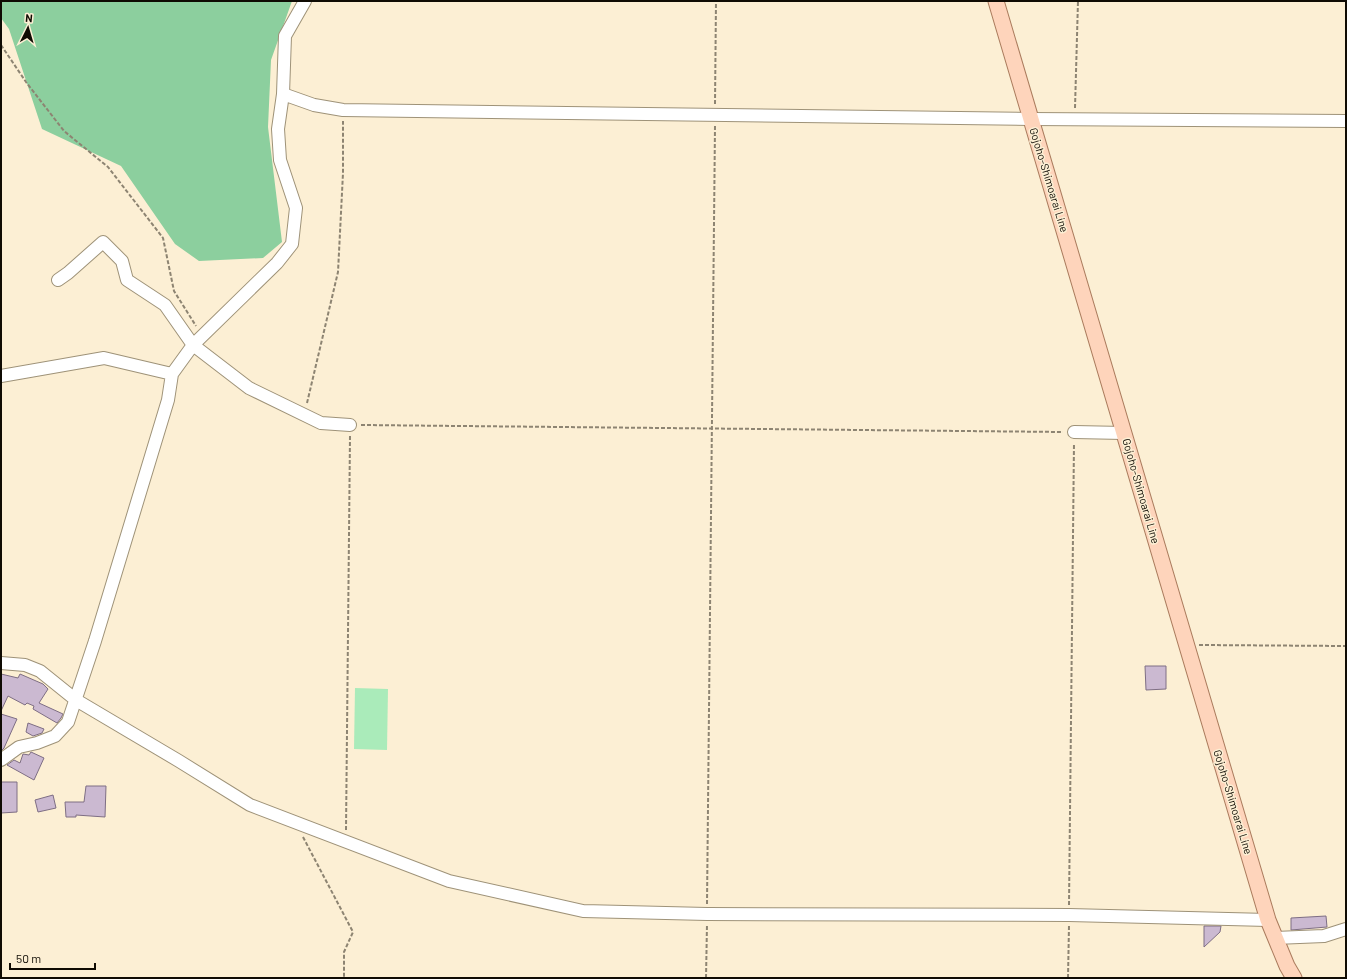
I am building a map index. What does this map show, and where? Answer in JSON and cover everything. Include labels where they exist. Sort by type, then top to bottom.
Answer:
[{"type":"main road","name":"Gojoho-Shimoarai Line","points":[[996,1],[1268,920],[1294,978]]},
{"type":"street","points":[[1,760],[19,747],[37,743],[55,736],[68,722],[168,400],[172,374],[193,345],[277,263],[292,244],[296,208],[280,160],[278,129],[282,94],[285,36],[305,1]]},
{"type":"street","points":[[282,94],[314,104],[343,110],[1030,119],[1346,121]]},
{"type":"street","points":[[58,280],[103,242],[122,260],[127,280],[165,306],[193,345],[249,388],[303,416],[321,423],[350,425]]},
{"type":"street","points":[[1,376],[104,358],[172,374]]},
{"type":"street","points":[[1074,432],[1124,433]]},
{"type":"street","points":[[1,663],[24,664],[40,671],[76,700],[250,805],[449,881],[583,911],[707,914],[1069,915],[1268,920]]},
{"type":"street","points":[[1275,938],[1324,936],[1346,929]]},
{"type":"path","points":[[706,978],[716,1]]},
{"type":"path","points":[[1075,119],[1078,1]]},
{"type":"path","points":[[1,45],[26,82],[64,131],[108,167],[163,238],[174,291],[202,336]]},
{"type":"path","points":[[303,416],[338,272],[343,172],[343,110]]},
{"type":"path","points":[[345,842],[350,425],[1074,432],[1068,978]]},
{"type":"path","points":[[1186,645],[1346,646]]},
{"type":"path","points":[[294,821],[353,932],[344,952],[344,978]]},
{"type":"green space","points":[[1,1],[292,1],[271,60],[268,127],[282,242],[263,258],[199,261],[175,244],[121,166],[42,129],[9,29],[1,18]]},
{"type":"green space","points":[[355,688],[388,689],[387,750],[354,749]]},
{"type":"building","points":[[1145,666],[1166,666],[1166,689],[1146,690]]},
{"type":"building","points":[[1,674],[18,678],[20,674],[43,684],[48,689],[39,703],[63,714],[57,723],[33,709],[34,706],[27,703],[25,705],[8,696],[1,711]]},
{"type":"building","points":[[1,714],[17,719],[4,748],[1,751]]},
{"type":"building","points":[[28,723],[44,729],[42,733],[33,736],[26,732]]},
{"type":"building","points":[[31,752],[44,758],[34,780],[7,765],[14,760],[20,763],[23,754],[29,755]]},
{"type":"building","points":[[1,782],[17,782],[17,812],[1,813]]},
{"type":"building","points":[[86,786],[106,786],[105,817],[76,815],[76,817],[66,817],[65,802],[84,802]]},
{"type":"building","points":[[53,795],[56,808],[38,812],[35,800]]},
{"type":"building","points":[[1326,916],[1327,927],[1291,930],[1291,918]]},
{"type":"building","points":[[1204,926],[1221,926],[1220,932],[1204,947]]}]
